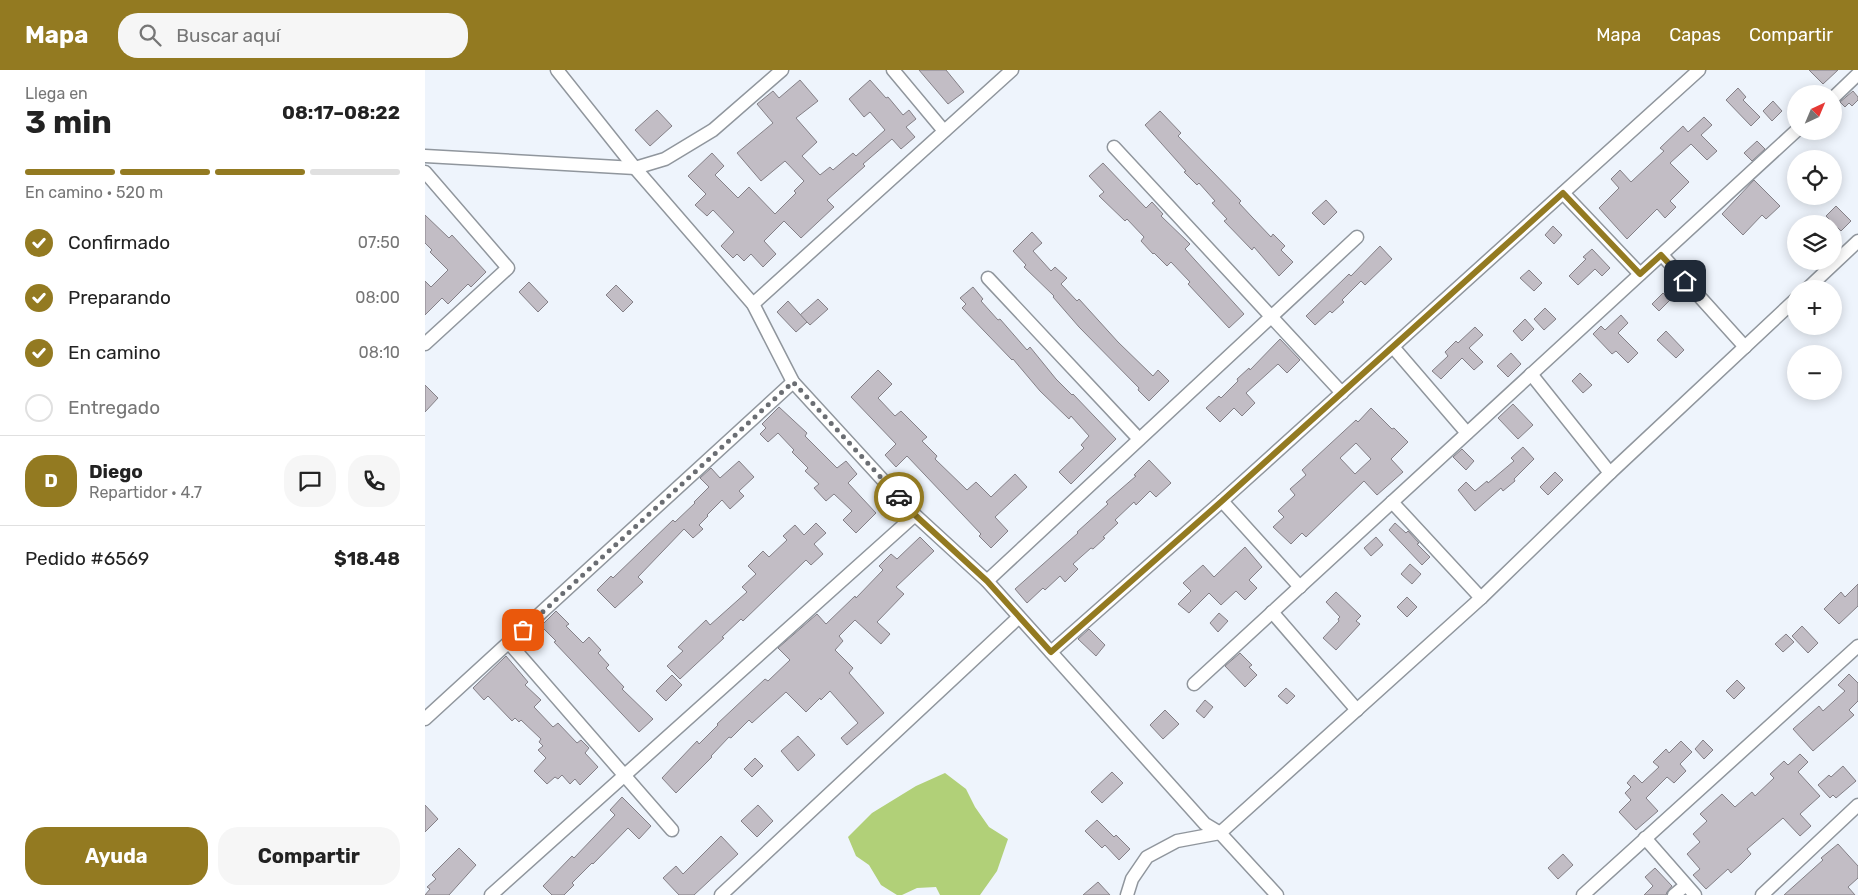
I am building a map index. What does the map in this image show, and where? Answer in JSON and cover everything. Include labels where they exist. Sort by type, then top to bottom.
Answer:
[{"type":"street","points":[[557,70],[635,168],[753,304],[793,382],[915,515],[987,581],[1205,824],[1220,833],[1277,895]]},
{"type":"street","points":[[425,156],[635,168],[665,159],[713,130],[782,70]]},
{"type":"street","points":[[893,70],[944,131]]},
{"type":"street","points":[[753,304],[1011,70]]},
{"type":"street","points":[[1051,652],[1222,501],[1699,70]]},
{"type":"street","points":[[1843,88],[1858,74]]},
{"type":"street","points":[[1194,684],[1787,139]]},
{"type":"street","points":[[1114,147],[1342,393]]},
{"type":"street","points":[[425,172],[508,268],[425,344]]},
{"type":"street","points":[[1563,193],[1640,274]]},
{"type":"street","points":[[987,581],[1357,237]]},
{"type":"street","points":[[1817,280],[1858,241]]},
{"type":"street","points":[[1661,255],[1745,346]]},
{"type":"street","points":[[988,278],[1139,439]]},
{"type":"street","points":[[1127,895],[1132,879],[1147,857],[1177,840],[1220,833],[1481,598],[1610,473],[1787,306]]},
{"type":"street","points":[[1393,347],[1467,433]]},
{"type":"street","points":[[1531,374],[1610,473]]},
{"type":"street","points":[[425,719],[793,382]]},
{"type":"street","points":[[1222,501],[1300,587]]},
{"type":"street","points":[[1392,502],[1481,598]]},
{"type":"street","points":[[491,895],[915,515]]},
{"type":"street","points":[[1272,612],[1357,710]]},
{"type":"street","points":[[721,895],[1019,617]]},
{"type":"street","points":[[509,643],[672,830]]},
{"type":"street","points":[[1583,895],[1858,646]]},
{"type":"street","points":[[1762,895],[1858,805]]},
{"type":"street","points":[[1645,838],[1695,895]]},
{"type":"street","points":[[1674,895],[1685,885]]},
{"type":"green space","points":[[945,773],[966,789],[975,807],[989,827],[1008,839],[997,871],[980,895],[940,895],[936,887],[917,888],[902,895],[897,895],[881,885],[869,865],[856,856],[848,837],[872,813],[916,786]]},
{"type":"building","points":[[919,70],[946,70],[964,92],[948,104]]},
{"type":"building","points":[[1809,70],[1838,70],[1823,84]]},
{"type":"building","points":[[800,80],[818,101],[796,118],[817,142],[802,156],[820,175],[830,167],[833,170],[853,153],[856,156],[885,130],[870,112],[864,117],[849,99],[870,80],[903,115],[909,110],[916,119],[906,127],[915,137],[901,149],[892,139],[863,164],[865,166],[827,200],[834,207],[801,238],[784,221],[764,241],[776,254],[763,267],[751,254],[744,261],[737,254],[733,258],[721,246],[734,232],[713,210],[707,216],[695,205],[706,194],[688,176],[712,153],[724,166],[715,175],[738,198],[749,187],[775,214],[796,193],[794,191],[804,181],[785,161],[761,181],[737,153],[773,123],[757,104],[773,91],[779,98]]},
{"type":"building","points":[[1738,88],[1746,97],[1743,100],[1760,117],[1751,126],[1726,100]]},
{"type":"building","points":[[1853,91],[1858,97],[1858,100],[1852,106],[1849,103],[1845,107],[1843,99]]},
{"type":"building","points":[[1773,101],[1782,111],[1772,121],[1763,111]]},
{"type":"building","points":[[657,110],[672,126],[650,146],[635,130]]},
{"type":"building","points":[[1160,111],[1181,133],[1178,136],[1241,201],[1239,203],[1271,237],[1273,234],[1285,246],[1281,250],[1293,262],[1279,276],[1254,247],[1252,250],[1224,221],[1227,219],[1212,203],[1215,201],[1199,183],[1197,185],[1184,172],[1186,171],[1145,125]]},
{"type":"building","points":[[1704,117],[1712,125],[1701,135],[1717,151],[1707,160],[1691,144],[1670,163],[1689,182],[1670,201],[1676,207],[1665,218],[1657,209],[1627,239],[1599,208],[1619,188],[1611,179],[1620,170],[1631,182],[1664,151],[1660,148],[1683,126],[1688,132]]},
{"type":"building","points":[[1757,141],[1765,149],[1752,161],[1744,153]]},
{"type":"building","points":[[1103,163],[1146,208],[1152,202],[1163,214],[1161,216],[1190,244],[1185,249],[1244,314],[1229,328],[1188,284],[1190,282],[1171,262],[1167,266],[1153,254],[1141,241],[1144,237],[1127,219],[1125,221],[1099,196],[1104,192],[1089,176]]},
{"type":"building","points":[[1754,180],[1780,206],[1766,219],[1762,215],[1743,235],[1722,214]]},
{"type":"building","points":[[1326,200],[1337,212],[1324,225],[1312,213]]},
{"type":"building","points":[[1836,206],[1851,221],[1842,230],[1842,215],[1827,215]]},
{"type":"building","points":[[425,215],[449,238],[452,235],[486,272],[471,287],[468,284],[448,304],[442,298],[425,315],[425,281],[431,287],[448,270],[430,252],[432,250],[425,243]]},
{"type":"building","points":[[1553,226],[1562,235],[1554,244],[1545,235]]},
{"type":"building","points":[[1032,232],[1042,243],[1033,251],[1051,271],[1055,267],[1067,278],[1061,284],[1077,301],[1079,299],[1118,342],[1153,376],[1158,370],[1169,381],[1149,401],[1138,390],[1139,388],[1079,327],[1054,296],[1024,267],[1026,265],[1013,251]]},
{"type":"building","points":[[1380,246],[1392,259],[1365,285],[1361,281],[1342,300],[1344,302],[1332,313],[1330,311],[1315,325],[1306,316],[1349,274],[1351,276]]},
{"type":"building","points":[[1592,249],[1610,268],[1602,276],[1595,269],[1578,285],[1569,276],[1586,259],[1583,257]]},
{"type":"building","points":[[1529,270],[1542,283],[1534,291],[1520,278]]},
{"type":"building","points":[[529,282],[548,302],[538,312],[519,292]]},
{"type":"building","points":[[616,285],[633,302],[623,312],[606,295]]},
{"type":"building","points":[[973,287],[983,299],[981,301],[998,320],[1000,319],[1027,350],[1030,347],[1056,379],[1116,439],[1071,484],[1059,472],[1084,448],[1081,445],[1089,436],[1071,416],[1069,419],[1040,391],[1013,359],[962,308],[966,304],[960,298]]},
{"type":"building","points":[[1663,293],[1670,300],[1659,311],[1652,304]]},
{"type":"building","points":[[818,299],[828,309],[810,325],[800,315]]},
{"type":"building","points":[[788,301],[807,322],[796,332],[777,312]]},
{"type":"building","points":[[1545,308],[1556,319],[1544,330],[1534,319]]},
{"type":"building","points":[[1621,315],[1628,323],[1618,333],[1638,353],[1628,363],[1616,351],[1612,354],[1593,334],[1601,326],[1605,330]]},
{"type":"building","points":[[1525,319],[1534,329],[1522,341],[1513,331]]},
{"type":"building","points":[[1475,327],[1483,335],[1469,348],[1483,362],[1474,370],[1462,358],[1441,379],[1432,371],[1448,356],[1445,352]]},
{"type":"building","points":[[1666,331],[1684,350],[1676,358],[1657,340]]},
{"type":"building","points":[[1280,339],[1300,360],[1287,373],[1278,364],[1246,393],[1255,403],[1242,416],[1234,408],[1220,422],[1206,408],[1219,396],[1221,398],[1238,381],[1237,379],[1249,368],[1250,370]]},
{"type":"building","points":[[1511,353],[1521,364],[1508,377],[1497,366]]},
{"type":"building","points":[[878,370],[892,384],[878,398],[895,416],[901,411],[927,437],[922,441],[937,456],[935,459],[967,490],[976,482],[991,497],[1015,474],[1027,487],[995,517],[1008,531],[991,548],[979,536],[981,534],[907,456],[896,467],[885,455],[896,444],[851,397]]},
{"type":"building","points":[[1580,373],[1592,385],[1583,393],[1572,381]]},
{"type":"building","points":[[425,385],[438,398],[425,412]]},
{"type":"building","points":[[1513,404],[1533,425],[1518,439],[1498,418]]},
{"type":"building","points":[[779,407],[807,433],[805,436],[837,468],[846,461],[857,474],[848,483],[876,513],[856,533],[843,520],[852,511],[834,494],[826,501],[814,488],[819,484],[805,471],[808,468],[792,452],[794,450],[778,433],[768,442],[760,434],[766,428],[762,424]]},
{"type":"building","points":[[1371,408],[1408,442],[1391,459],[1403,472],[1377,495],[1364,481],[1306,537],[1302,533],[1291,544],[1273,527],[1284,517],[1278,511],[1295,495],[1290,489],[1306,475],[1302,470],[1356,420],[1358,422]],"holes":[[[1356,443],[1371,459],[1355,474],[1340,458]]]},
{"type":"building","points":[[1523,447],[1534,459],[1514,479],[1515,481],[1503,491],[1501,488],[1475,511],[1458,490],[1466,482],[1475,491],[1487,481],[1488,483],[1514,461],[1511,458]]},
{"type":"building","points":[[1462,449],[1474,461],[1466,470],[1453,457]]},
{"type":"building","points":[[1149,460],[1171,483],[1156,497],[1150,491],[1136,505],[1134,502],[1115,520],[1118,523],[1103,537],[1105,538],[1073,564],[1078,569],[1065,582],[1060,576],[1027,603],[1015,589],[1078,533],[1108,504],[1106,502],[1136,476],[1134,475]]},
{"type":"building","points":[[739,461],[754,477],[739,491],[744,496],[730,509],[722,500],[699,525],[703,529],[693,538],[684,529],[638,577],[643,582],[615,608],[597,590],[611,576],[613,578],[673,520],[675,522],[695,503],[709,487],[700,478],[711,468],[720,478]]},
{"type":"building","points":[[1555,472],[1563,480],[1548,495],[1540,487]]},
{"type":"building","points":[[816,523],[826,533],[814,544],[823,554],[811,565],[806,560],[743,621],[741,619],[722,637],[724,638],[680,679],[667,666],[683,651],[678,647],[706,620],[710,625],[747,592],[742,587],[756,574],[748,566],[763,551],[769,557],[787,540],[783,536],[795,525],[804,535]]},
{"type":"building","points":[[1395,523],[1406,533],[1408,531],[1419,543],[1417,544],[1430,557],[1422,565],[1389,530]]},
{"type":"building","points":[[920,537],[934,551],[896,587],[904,594],[877,622],[890,634],[881,644],[855,620],[839,636],[843,641],[835,650],[853,668],[849,673],[884,713],[847,745],[841,738],[858,723],[830,691],[806,712],[786,692],[752,723],[749,720],[731,738],[729,737],[676,793],[662,778],[697,741],[699,744],[717,724],[765,679],[768,681],[790,660],[778,648],[817,614],[826,624],[855,596],[856,598],[883,570],[879,566],[891,554],[897,559]]},
{"type":"building","points":[[1376,537],[1383,545],[1371,556],[1364,548]]},
{"type":"building","points":[[1245,547],[1262,567],[1249,580],[1257,588],[1245,600],[1236,591],[1221,605],[1209,593],[1189,613],[1178,604],[1191,591],[1183,583],[1203,565],[1214,577]]},
{"type":"building","points":[[1410,564],[1421,574],[1412,584],[1401,574]]},
{"type":"building","points":[[1858,584],[1858,606],[1839,624],[1824,609],[1841,592],[1845,597]]},
{"type":"building","points":[[1336,592],[1361,616],[1356,621],[1360,624],[1336,650],[1323,638],[1339,621],[1340,617],[1326,602]]},
{"type":"building","points":[[1407,597],[1417,607],[1407,617],[1397,607]]},
{"type":"building","points":[[556,611],[569,624],[566,626],[583,643],[589,637],[601,650],[598,653],[609,665],[606,668],[624,687],[622,689],[653,719],[639,732],[541,626]]},
{"type":"building","points":[[1219,613],[1228,621],[1218,632],[1210,623]]},
{"type":"building","points":[[1802,626],[1818,643],[1808,653],[1792,636]]},
{"type":"building","points":[[1089,629],[1105,645],[1096,656],[1078,639]]},
{"type":"building","points":[[1786,634],[1794,642],[1783,652],[1775,644]]},
{"type":"building","points":[[1240,653],[1252,665],[1249,667],[1257,675],[1245,687],[1225,666]]},
{"type":"building","points":[[506,656],[528,682],[525,685],[541,700],[534,707],[553,727],[558,723],[577,743],[581,740],[589,748],[585,753],[598,767],[580,785],[575,779],[570,784],[562,775],[558,779],[555,777],[547,784],[534,771],[546,758],[538,750],[543,746],[539,742],[541,739],[521,720],[519,722],[515,718],[512,721],[488,696],[484,700],[473,688]]},
{"type":"building","points":[[1849,674],[1858,683],[1858,701],[1849,710],[1854,715],[1813,751],[1793,729],[1819,706],[1823,711],[1845,691],[1838,685]]},
{"type":"building","points":[[672,675],[682,685],[666,701],[656,691]]},
{"type":"building","points":[[1737,680],[1745,688],[1734,699],[1726,691]]},
{"type":"building","points":[[1286,688],[1295,696],[1287,704],[1278,696]]},
{"type":"building","points":[[1205,700],[1213,707],[1204,718],[1196,711]]},
{"type":"building","points":[[1165,710],[1179,724],[1163,739],[1150,725]]},
{"type":"building","points":[[798,736],[815,755],[798,771],[781,751]]},
{"type":"building","points":[[1703,740],[1713,750],[1704,759],[1695,749]]},
{"type":"building","points":[[1681,741],[1692,752],[1680,764],[1686,771],[1674,783],[1667,777],[1646,798],[1658,811],[1636,830],[1619,812],[1631,800],[1625,793],[1631,787],[1627,783],[1634,775],[1642,783],[1659,767],[1653,762],[1666,749],[1669,753]]},
{"type":"building","points":[[1800,754],[1808,762],[1798,772],[1820,796],[1800,814],[1811,826],[1800,836],[1783,818],[1747,849],[1751,854],[1741,864],[1731,873],[1728,869],[1706,889],[1693,875],[1700,869],[1687,854],[1700,842],[1693,834],[1707,821],[1700,814],[1722,794],[1735,807],[1752,792],[1755,796],[1774,778],[1770,774],[1784,761],[1788,765]]},
{"type":"building","points":[[755,758],[763,766],[752,777],[744,769]]},
{"type":"building","points":[[1843,766],[1856,781],[1836,798],[1833,795],[1830,798],[1818,785]]},
{"type":"building","points":[[1112,772],[1123,783],[1102,803],[1091,792]]},
{"type":"building","points":[[622,797],[651,826],[639,839],[628,828],[572,883],[574,885],[564,895],[552,895],[543,886],[572,856],[574,858],[615,815],[610,810]]},
{"type":"building","points":[[425,805],[438,819],[425,832]]},
{"type":"building","points":[[758,805],[773,821],[757,837],[741,821]]},
{"type":"building","points":[[1097,820],[1114,837],[1116,835],[1130,849],[1119,860],[1105,845],[1102,848],[1085,831]]},
{"type":"building","points":[[721,836],[738,854],[694,895],[679,895],[663,878],[676,866],[683,874]]},
{"type":"building","points":[[1838,844],[1858,866],[1858,878],[1848,887],[1855,895],[1784,895],[1823,860],[1821,858]]},
{"type":"building","points":[[459,848],[476,865],[449,895],[425,895],[430,889],[427,887],[436,879],[432,875]]},
{"type":"building","points":[[1563,854],[1573,865],[1558,879],[1548,868]]},
{"type":"building","points":[[1655,868],[1672,886],[1666,895],[1644,895],[1653,886],[1645,877]]},
{"type":"building","points":[[1098,882],[1110,895],[1083,895]]},
{"type":"way so far","points":[[523,630],[793,382],[899,497]]},
{"type":"route","points":[[899,497],[915,515],[987,581],[1051,652],[1222,501],[1563,193],[1640,274],[1661,255],[1685,281]]}]
